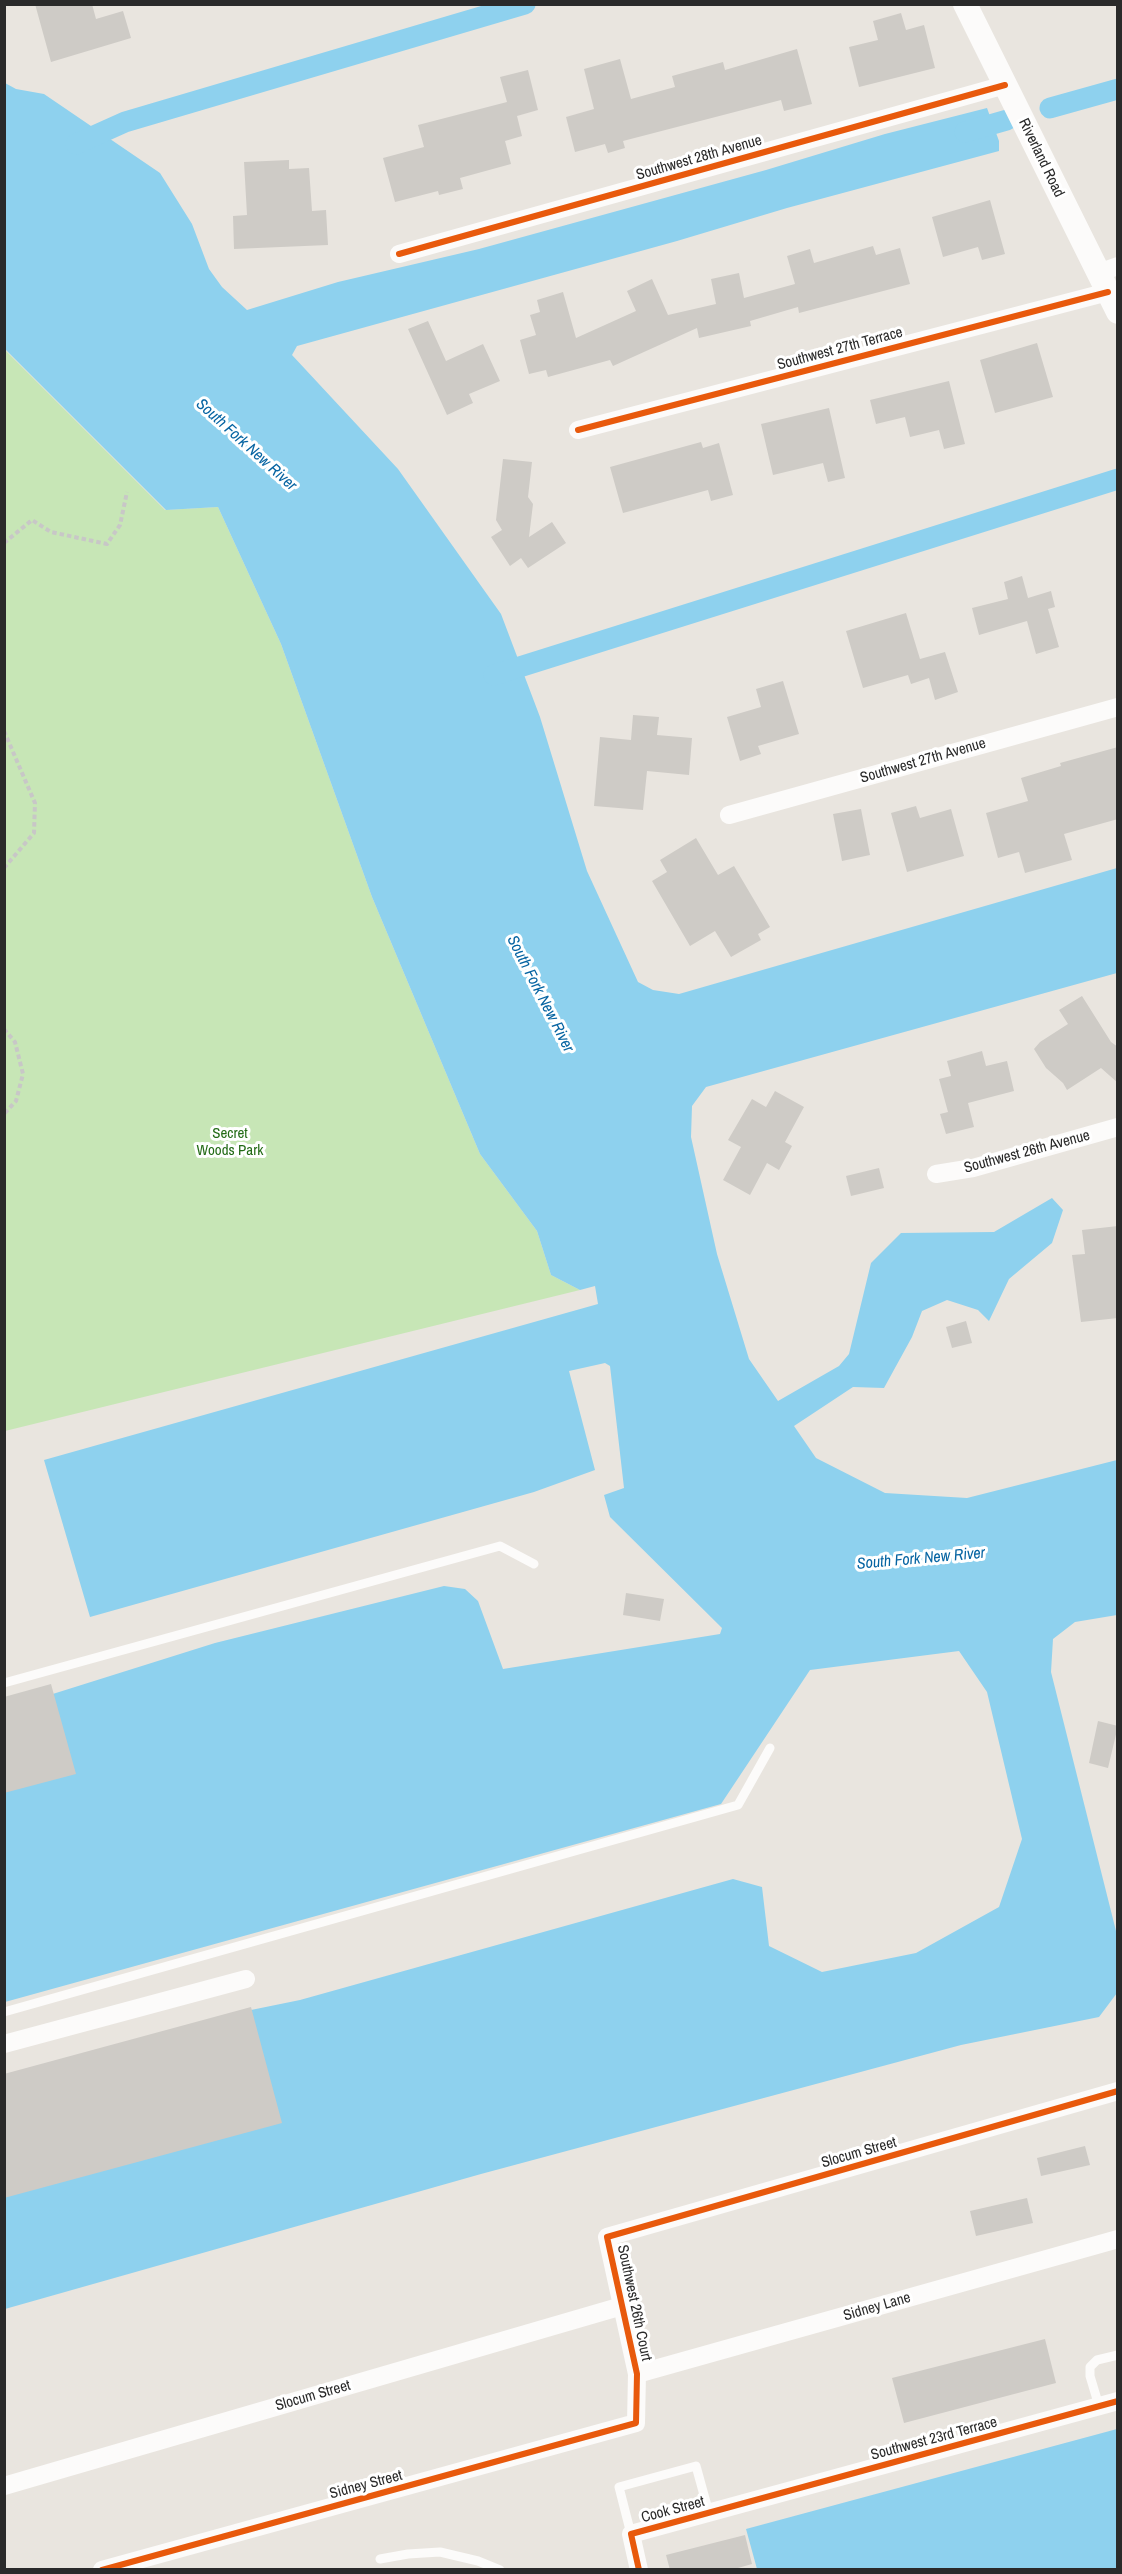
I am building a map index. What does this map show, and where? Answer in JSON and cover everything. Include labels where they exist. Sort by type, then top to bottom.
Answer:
[{"type":"street","name":"Riverland Road","points":[[965,4],[1110,286]]},
{"type":"street","name":"Southwest 28th Avenue","points":[[399,254],[1005,85]]},
{"type":"street","name":"Southwest 27th Terrace","points":[[578,430],[1110,286]]},
{"type":"street","name":"Southwest 27th Avenue","points":[[729,815],[1118,707]]},
{"type":"street","name":"Southwest 26th Avenue","points":[[936,1174],[973,1168],[1118,1127]]},
{"type":"street","points":[[4,2044],[246,1979]]},
{"type":"street","name":"Slocum Street","points":[[607,2237],[1118,2091]]},
{"type":"street","name":"Southwest 26th Court","points":[[607,2237],[637,2374]]},
{"type":"street","name":"Sidney Lane","points":[[637,2374],[1118,2239]]},
{"type":"street","name":"Slocum Street","points":[[4,2486],[622,2307]]},
{"type":"street","name":"Sidney Street","points":[[102,2570],[636,2423],[637,2374]]},
{"type":"street","name":"Southwest 23rd Terrace","points":[[758,2500],[1118,2401]]},
{"type":"street","name":"Cook Street","points":[[639,2570],[630,2534],[758,2500]]},
{"type":"lane","points":[[4,1683],[500,1546],[534,1564]]},
{"type":"lane","points":[[4,2012],[738,1805],[770,1748]]},
{"type":"lane","points":[[1099,2406],[1090,2376],[1090,2367],[1097,2360],[1118,2355]]},
{"type":"lane","points":[[630,2534],[619,2487],[696,2466],[709,2514]]},
{"type":"lane","points":[[381,2559],[408,2554],[440,2553],[478,2560],[500,2570]]},
{"type":"path","points":[[4,543],[32,520],[51,532],[107,544],[120,525],[127,492]]},
{"type":"path","points":[[4,731],[12,745],[35,803],[34,833],[4,868]]},
{"type":"path","points":[[4,1029],[15,1042],[23,1074],[16,1101],[4,1114]]},
{"type":"green space","name":"Secret Woods Park","points":[[4,349],[165,510],[218,507],[281,644],[372,897],[480,1154],[537,1231],[551,1275],[580,1290],[5,1431]]},
{"type":"water","name":"South Fork New River","points":[[5,83],[16,89],[44,94],[160,173],[192,224],[209,269],[222,287],[247,310],[338,282],[479,249],[766,170],[885,134],[987,108],[999,141],[999,151],[787,208],[677,241],[297,346],[292,355],[398,469],[501,614],[540,717],[587,871],[638,982],[653,990],[679,994],[1117,868],[1117,973],[706,1087],[692,1106],[691,1137],[717,1254],[749,1359],[778,1401],[839,1366],[849,1354],[871,1263],[901,1233],[994,1232],[1052,1198],[1063,1210],[1052,1243],[1009,1279],[989,1321],[978,1310],[947,1300],[922,1311],[912,1337],[884,1388],[853,1387],[794,1426],[816,1458],[885,1493],[967,1498],[1117,1460],[1117,1615],[1075,1622],[1053,1639],[1051,1672],[1117,1935],[1117,1993],[1099,2017],[961,2045],[481,2174],[5,2309],[5,2076],[251,2010],[300,2000],[733,1879],[762,1887],[769,1946],[822,1972],[916,1953],[999,1907],[1022,1839],[987,1692],[959,1651],[810,1670],[721,1804],[5,2002],[5,1709],[215,1643],[444,1586],[465,1589],[478,1601],[503,1669],[720,1634],[722,1628],[610,1517],[604,1495],[624,1488],[610,1366],[605,1363],[569,1371],[595,1470],[534,1492],[90,1617],[44,1460],[598,1304],[595,1286],[580,1290],[551,1275],[537,1231],[480,1154],[372,897],[281,644],[218,507],[166,510],[5,349]]},
{"type":"water","points":[[1117,2429],[1117,2569],[757,2569],[746,2529]]},
{"type":"building","points":[[35,4],[92,4],[96,19],[123,11],[131,38],[51,62]]},
{"type":"building","points":[[901,13],[906,30],[924,25],[935,68],[859,87],[849,47],[878,40],[873,21]]},
{"type":"building","points":[[797,49],[812,104],[784,111],[781,100],[623,141],[625,148],[608,153],[605,144],[575,152],[566,117],[594,109],[584,69],[620,59],[631,99],[675,87],[672,76],[723,62],[725,70]]},
{"type":"building","points":[[528,70],[538,110],[517,116],[522,136],[505,141],[511,164],[460,178],[463,189],[439,195],[438,191],[395,202],[383,158],[424,147],[418,125],[507,102],[500,77]]},
{"type":"building","points":[[289,160],[289,169],[309,168],[312,211],[326,210],[328,245],[234,249],[233,216],[247,215],[244,162]]},
{"type":"building","points":[[990,200],[1005,254],[982,260],[978,247],[943,257],[932,217]]},
{"type":"building","points":[[873,246],[876,255],[900,248],[910,284],[799,313],[798,307],[750,321],[751,326],[699,338],[697,328],[613,366],[610,360],[548,377],[546,370],[529,374],[520,340],[536,335],[530,315],[540,312],[537,300],[563,292],[576,338],[636,311],[627,291],[652,279],[668,315],[716,304],[711,279],[739,273],[744,298],[795,284],[787,256],[810,249],[814,263]]},
{"type":"building","points":[[428,321],[446,361],[483,344],[500,381],[469,394],[473,403],[447,415],[408,329]]},
{"type":"building","points":[[1037,343],[1053,397],[995,413],[980,360]]},
{"type":"building","points":[[949,381],[965,444],[944,449],[939,430],[910,437],[905,417],[876,424],[870,400]]},
{"type":"building","points":[[829,408],[845,478],[828,482],[823,463],[773,475],[761,424]]},
{"type":"building","points":[[701,442],[703,448],[719,443],[733,495],[711,501],[708,490],[623,513],[610,467]]},
{"type":"building","points":[[503,459],[532,462],[528,497],[533,504],[529,537],[552,522],[566,543],[528,568],[521,558],[510,566],[491,537],[502,530],[496,520]]},
{"type":"building","points":[[1022,576],[1028,598],[1051,591],[1055,607],[1048,609],[1059,647],[1036,654],[1027,621],[979,635],[972,608],[1008,599],[1004,582]]},
{"type":"building","points":[[906,613],[920,659],[945,652],[958,692],[935,700],[929,678],[911,684],[908,675],[863,688],[846,631]]},
{"type":"building","points":[[783,681],[799,734],[758,746],[761,754],[740,761],[727,717],[761,707],[756,689]]},
{"type":"building","points":[[633,715],[659,717],[657,735],[692,738],[689,775],[647,771],[643,810],[594,806],[600,737],[631,740]]},
{"type":"building","points":[[1118,747],[1118,819],[1064,834],[1072,860],[1025,873],[1019,852],[998,858],[986,813],[1028,801],[1021,778],[1061,766],[1060,763]]},
{"type":"building","points":[[916,806],[920,818],[951,809],[964,856],[907,872],[891,813]]},
{"type":"building","points":[[861,809],[870,855],[842,861],[833,814]]},
{"type":"building","points":[[696,838],[718,875],[734,866],[770,927],[758,934],[761,940],[731,957],[715,931],[690,946],[652,881],[667,872],[660,860]]},
{"type":"building","points":[[1082,996],[1111,1042],[1118,1047],[1118,1083],[1101,1068],[1067,1090],[1063,1083],[1046,1068],[1034,1049],[1040,1042],[1068,1024],[1059,1010]]},
{"type":"building","points":[[982,1051],[986,1066],[1007,1061],[1014,1091],[968,1103],[974,1127],[946,1134],[940,1114],[948,1112],[939,1079],[951,1076],[947,1061]]},
{"type":"building","points":[[775,1091],[804,1107],[785,1142],[792,1146],[779,1170],[767,1163],[750,1195],[723,1180],[741,1147],[728,1140],[752,1099],[766,1107]]},
{"type":"building","points":[[879,1168],[884,1188],[851,1196],[846,1176]]},
{"type":"building","points":[[1118,1226],[1118,1318],[1081,1322],[1072,1255],[1085,1254],[1082,1230]]},
{"type":"building","points":[[966,1321],[972,1343],[952,1348],[946,1327]]},
{"type":"building","points":[[626,1593],[664,1599],[660,1621],[623,1615]]},
{"type":"building","points":[[51,1684],[76,1774],[4,1793],[4,1697]]},
{"type":"building","points":[[1098,1721],[1118,1726],[1108,1768],[1089,1763]]},
{"type":"building","points":[[251,2007],[282,2123],[4,2198],[4,2074]]},
{"type":"building","points":[[1085,2146],[1090,2165],[1041,2176],[1037,2158]]},
{"type":"building","points":[[1027,2198],[1033,2223],[976,2236],[970,2211]]},
{"type":"building","points":[[1045,2339],[1056,2383],[904,2423],[892,2378]]},
{"type":"building","points":[[745,2535],[752,2564],[731,2570],[670,2570],[666,2555]]},
{"type":"waterway","points":[[76,144],[125,122],[525,4]]},
{"type":"waterway","points":[[1050,108],[1118,89]]},
{"type":"waterway","points":[[965,132],[1007,120]]},
{"type":"waterway","points":[[494,675],[1118,479]]},
{"type":"cycle path","points":[[399,254],[1005,85]]},
{"type":"cycle path","points":[[578,430],[1108,292]]},
{"type":"cycle path","points":[[102,2570],[636,2423],[637,2374],[607,2237],[1118,2091]]},
{"type":"cycle path","points":[[639,2570],[631,2534],[1118,2401]]}]
